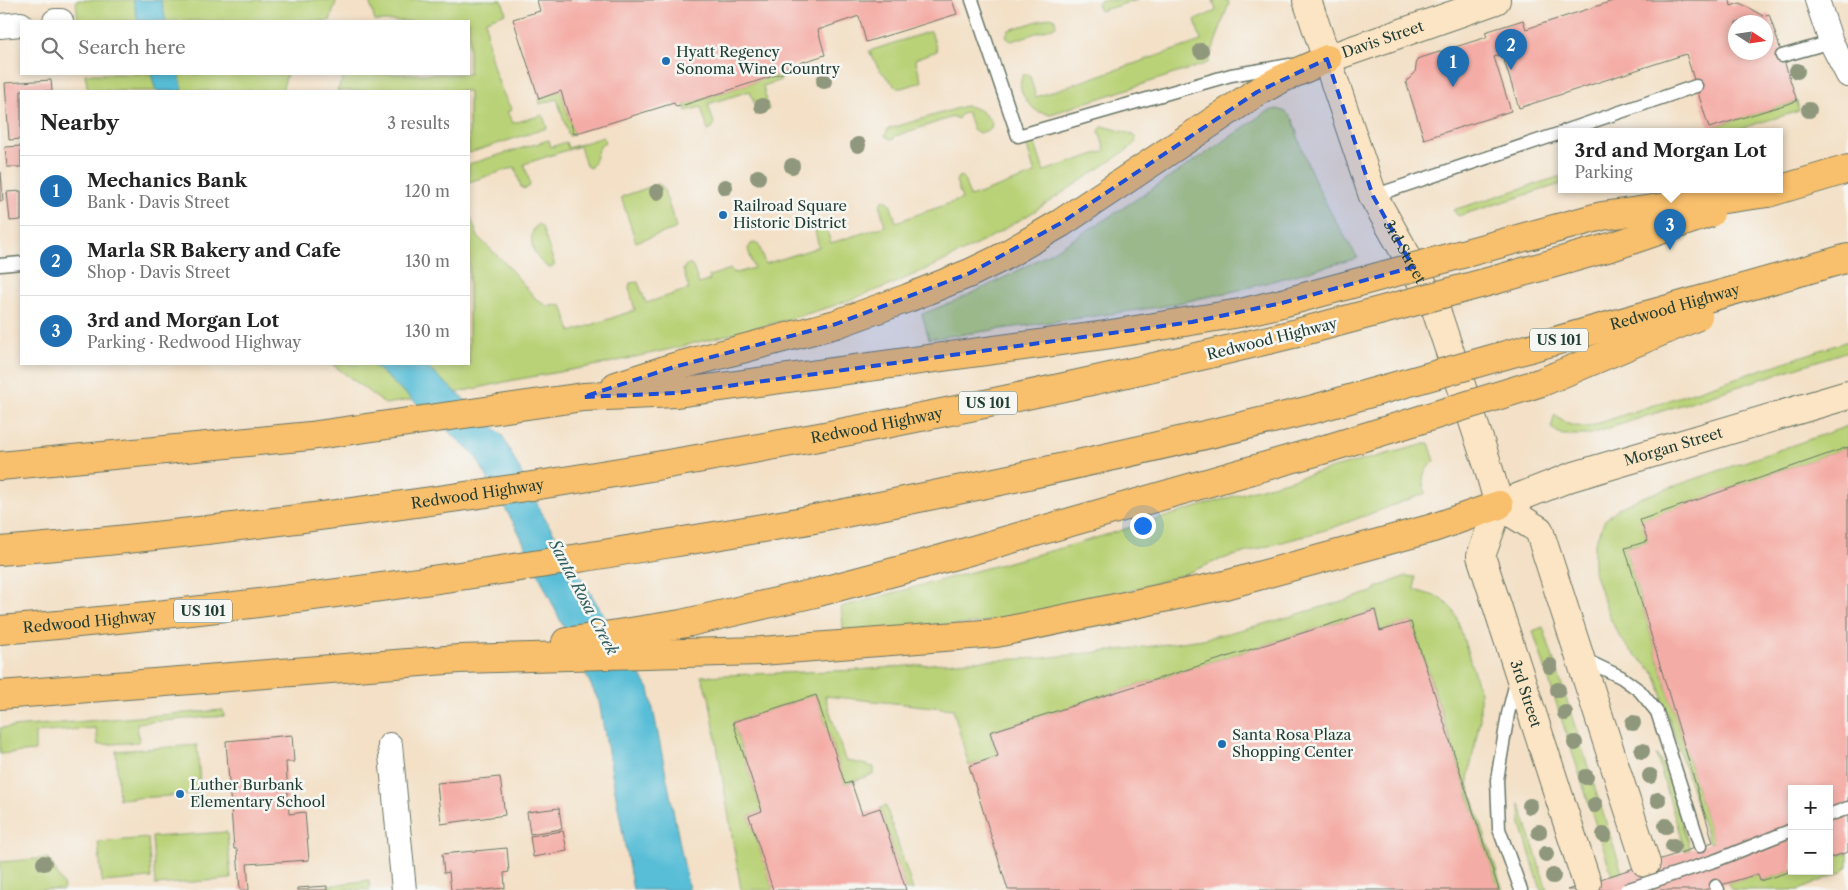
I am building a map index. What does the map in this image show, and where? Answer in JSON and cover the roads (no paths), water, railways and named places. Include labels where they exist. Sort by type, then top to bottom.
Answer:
[{"type":"highway","points":[[583,397],[674,367],[836,324],[970,273],[999,259],[1061,223],[1257,92],[1281,79],[1327,59]]},
{"type":"highway","name":"Redwood Highway","points":[[1783,188],[1848,169]]},
{"type":"highway","points":[[0,466],[310,436],[583,397],[686,391],[1105,335],[1221,317],[1282,303],[1602,216],[1768,193]]},
{"type":"highway","name":"Redwood Highway","points":[[0,551],[148,537],[354,512],[681,463],[862,430],[1170,365],[1292,334],[1614,246],[1768,193]]},
{"type":"highway","name":"Redwood Highway","points":[[0,630],[119,620],[405,585],[826,517],[1018,478],[1314,409],[1848,258]]},
{"type":"highway","points":[[459,659],[672,626],[759,606],[941,560],[1329,448],[1542,382],[1803,271]]},
{"type":"highway","points":[[0,695],[459,659],[761,651],[996,633],[1224,585],[1433,528],[1499,505]]},
{"type":"main road","name":"3rd Street","points":[[1307,0],[1373,196],[1434,304],[1487,463],[1499,505],[1481,556],[1587,883]]},
{"type":"main road","name":"Davis Street","points":[[1327,59],[1496,0]]},
{"type":"main road","name":"Morgan Street","points":[[1499,505],[1571,477],[1848,395]]},
{"type":"main road","points":[[1499,505],[1539,530],[1646,863]]},
{"type":"street","points":[[1818,0],[1831,42],[1848,76]]},
{"type":"street","points":[[0,26],[20,24]]},
{"type":"street","points":[[390,745],[404,890]]},
{"type":"lane","points":[[972,0],[1018,136],[1231,75],[1327,59]]},
{"type":"lane","points":[[1782,56],[1831,42]]},
{"type":"lane","points":[[1574,128],[1696,86]]},
{"type":"lane","points":[[1373,196],[1558,134]]},
{"type":"lane","points":[[0,265],[20,263]]},
{"type":"lane","points":[[1580,657],[1621,677],[1640,691],[1657,712],[1700,846]]},
{"type":"lane","points":[[1518,672],[1508,714],[1497,780],[1500,829],[1521,890]]},
{"type":"lane","points":[[1833,814],[1848,808]]},
{"type":"lane","points":[[1626,890],[1717,860],[1788,832]]},
{"type":"water","points":[[133,0],[161,0],[166,20],[138,20]]},
{"type":"water","points":[[151,75],[179,75],[183,90],[156,90]]},
{"type":"water","name":"Santa Rosa Creek","points":[[373,365],[424,365],[462,397],[502,435],[544,517],[649,689],[689,890],[633,890],[599,702],[517,529],[474,454]]},
{"type":"place","name":"Hyatt Regency Sonoma Wine Country","points":[[666,61]]},
{"type":"place","name":"Marla SR Bakery and Cafe","points":[[1511,70]]},
{"type":"place","name":"Mechanics Bank","points":[[1453,87]]},
{"type":"place","name":"Railroad Square Historic District","points":[[723,215]]},
{"type":"place","name":"3rd and Morgan Lot","points":[[1670,250]]},
{"type":"place","name":"Santa Rosa Plaza Shopping Center","points":[[1222,744]]},
{"type":"place","name":"Luther Burbank Elementary School","points":[[180,794]]}]
